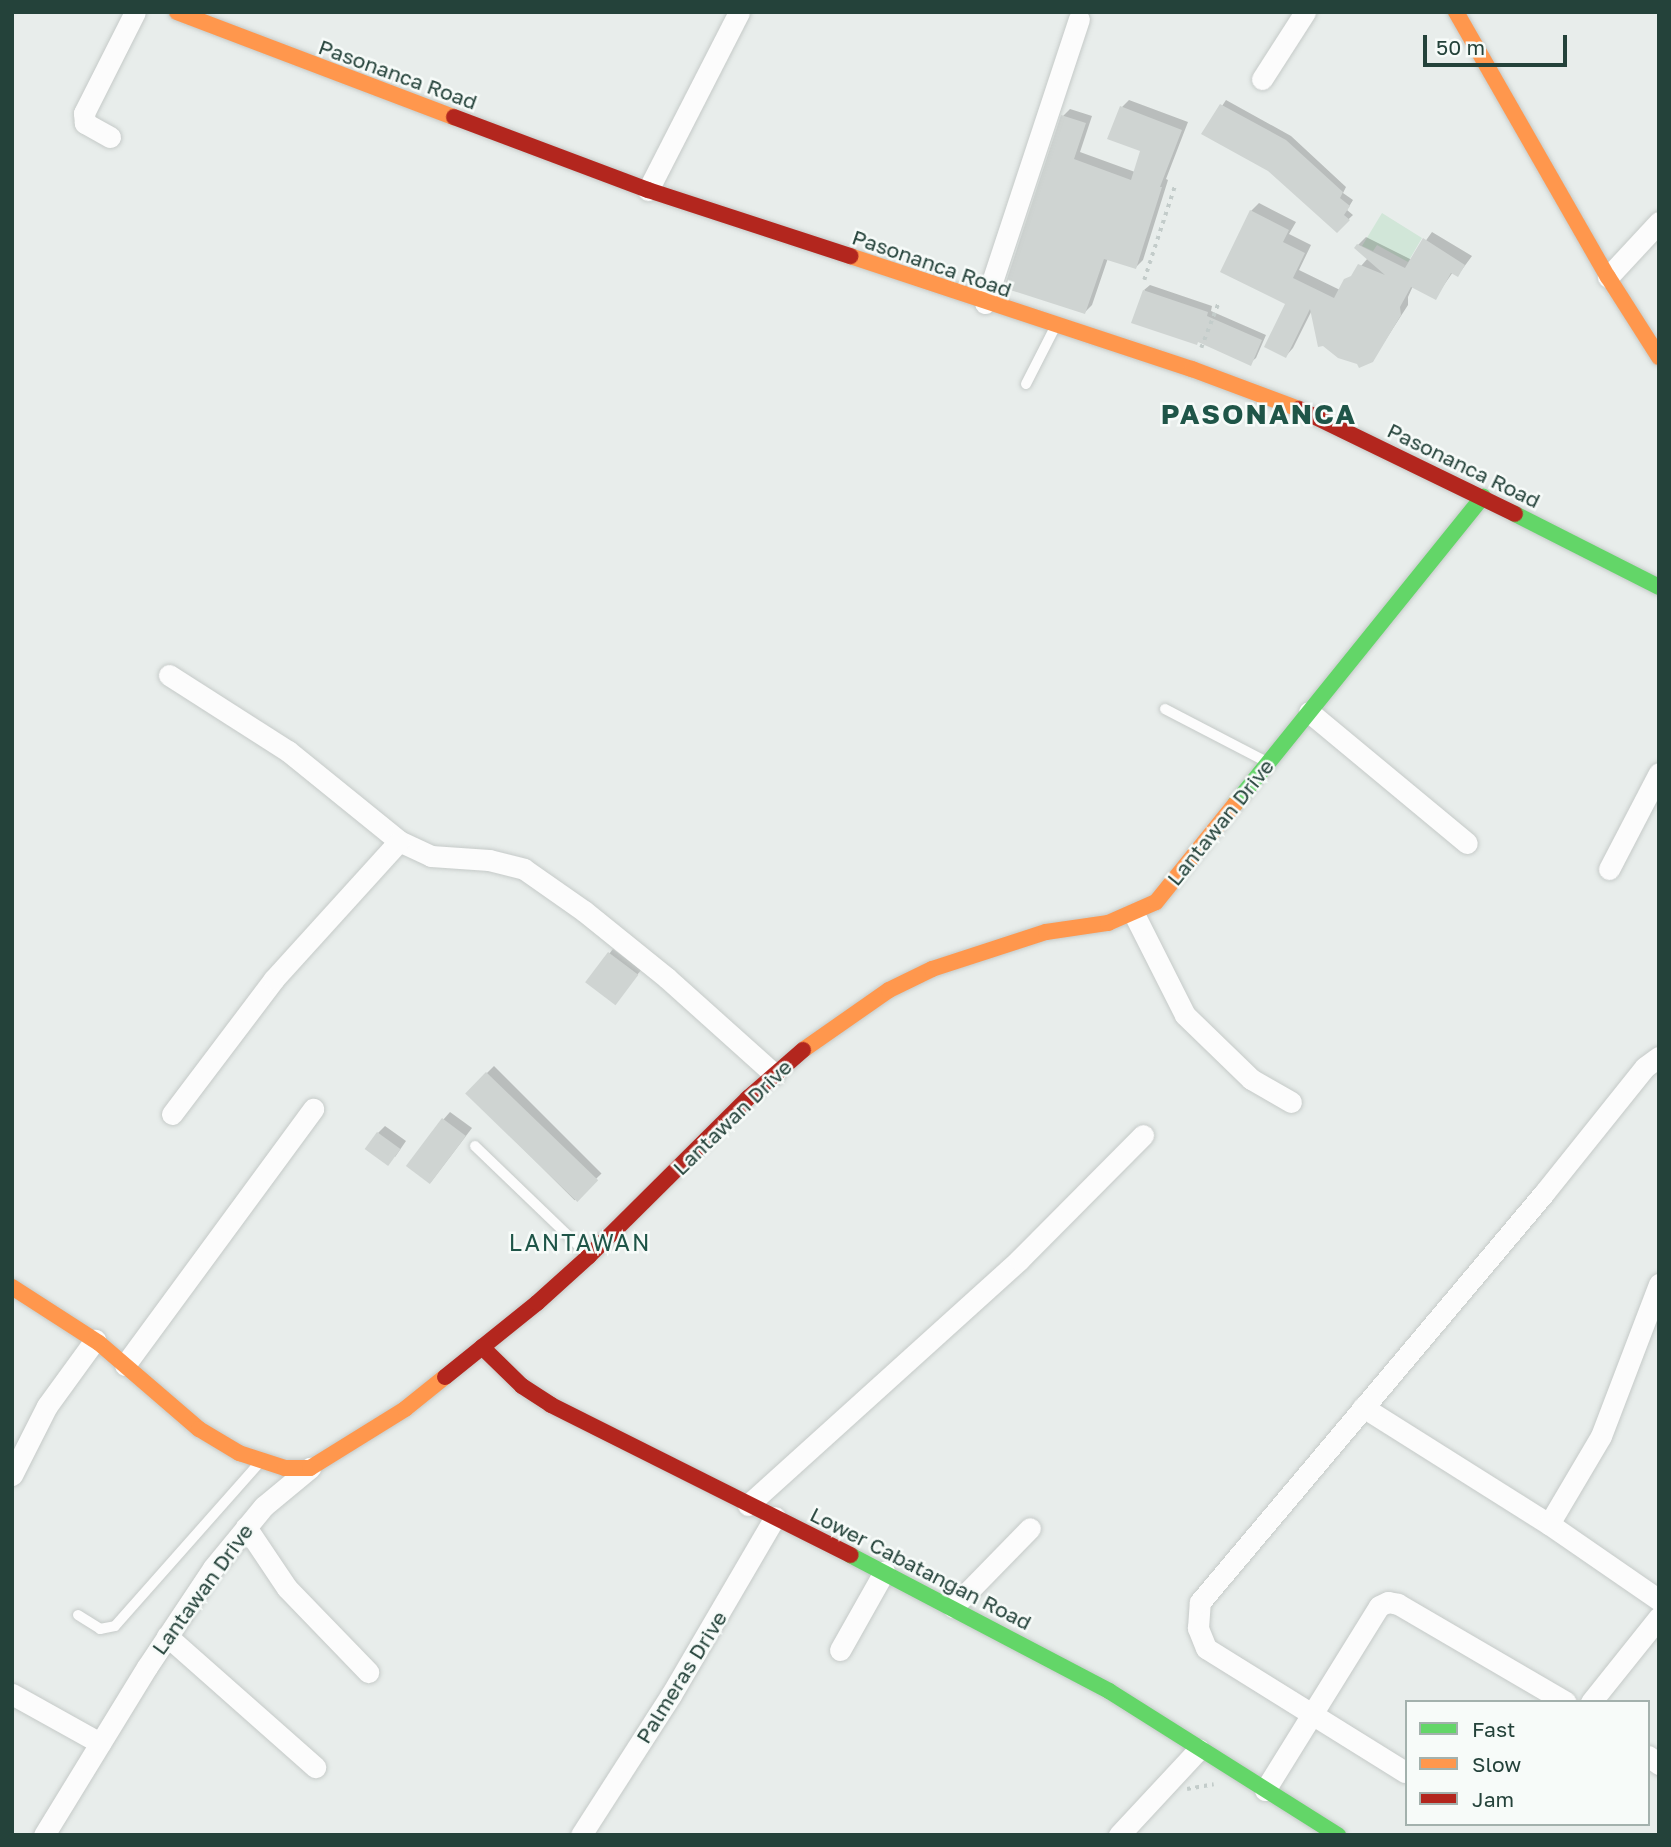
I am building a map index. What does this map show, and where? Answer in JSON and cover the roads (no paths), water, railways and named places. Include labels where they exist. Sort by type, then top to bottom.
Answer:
[{"type":"street","points":[[110,137],[85,123],[84,113],[135,12]]},
{"type":"street","name":"Pasonanca Road","points":[[177,12],[648,190],[1192,369],[1294,407],[1483,496],[1659,587]]},
{"type":"street","points":[[648,190],[739,12]]},
{"type":"street","points":[[1262,79],[1305,12]]},
{"type":"street","points":[[1456,12],[1608,277],[1659,357]]},
{"type":"street","points":[[985,303],[1079,19]]},
{"type":"street","points":[[1608,277],[1659,222]]},
{"type":"street","name":"Lantawan Drive","points":[[44,1835],[167,1636],[213,1568],[264,1506],[310,1468],[405,1409],[482,1347],[589,1256],[774,1074],[815,1039],[889,990],[932,969],[1046,932],[1108,922],[1134,914],[1156,902],[1483,496]]},
{"type":"street","points":[[169,674],[288,751],[399,841],[430,856],[489,860],[523,869],[584,911],[667,978],[774,1074]]},
{"type":"street","points":[[1309,712],[1467,843]]},
{"type":"street","points":[[1609,869],[1659,773]]},
{"type":"street","points":[[172,1114],[274,979],[399,841]]},
{"type":"street","points":[[1134,914],[1185,1015],[1251,1079],[1291,1102]]},
{"type":"street","points":[[1405,1772],[1206,1648],[1198,1629],[1200,1602],[1544,1194],[1645,1066],[1659,1057]]},
{"type":"street","points":[[125,1365],[313,1109]]},
{"type":"street","points":[[748,1505],[980,1297],[1143,1135]]},
{"type":"street","points":[[1549,1524],[1601,1436],[1659,1284]]},
{"type":"street","points":[[12,1287],[94,1340],[199,1429],[239,1453],[261,1461],[285,1468],[310,1468]]},
{"type":"street","points":[[12,1475],[47,1406],[94,1340]]},
{"type":"street","name":"Lower Cabatangan Road","points":[[482,1347],[523,1386],[551,1405],[953,1607],[1108,1691],[1338,1835]]},
{"type":"street","points":[[1363,1407],[1549,1524],[1659,1600]]},
{"type":"street","name":"Palmeras Drive","points":[[585,1834],[671,1696],[775,1517]]},
{"type":"street","points":[[246,1527],[287,1588],[368,1672]]},
{"type":"street","points":[[953,1607],[1030,1528]]},
{"type":"street","points":[[840,1650],[884,1572]]},
{"type":"street","points":[[1265,1790],[1379,1606],[1388,1602],[1398,1604],[1563,1700]]},
{"type":"street","points":[[1593,1700],[1659,1617]]},
{"type":"street","points":[[167,1636],[314,1767]]},
{"type":"street","points":[[12,1694],[100,1743]]},
{"type":"street","points":[[1119,1835],[1199,1749]]},
{"type":"lane","points":[[1026,384],[1055,326]]},
{"type":"lane","points":[[1164,709],[1267,762]]},
{"type":"lane","points":[[475,1146],[589,1256]]},
{"type":"lane","points":[[78,1615],[100,1629],[115,1626],[261,1461]]},
{"type":"district","name":"PASONANCA","points":[[1259,414]]},
{"type":"district","name":"LANTAWAN","points":[[580,1242]]}]
